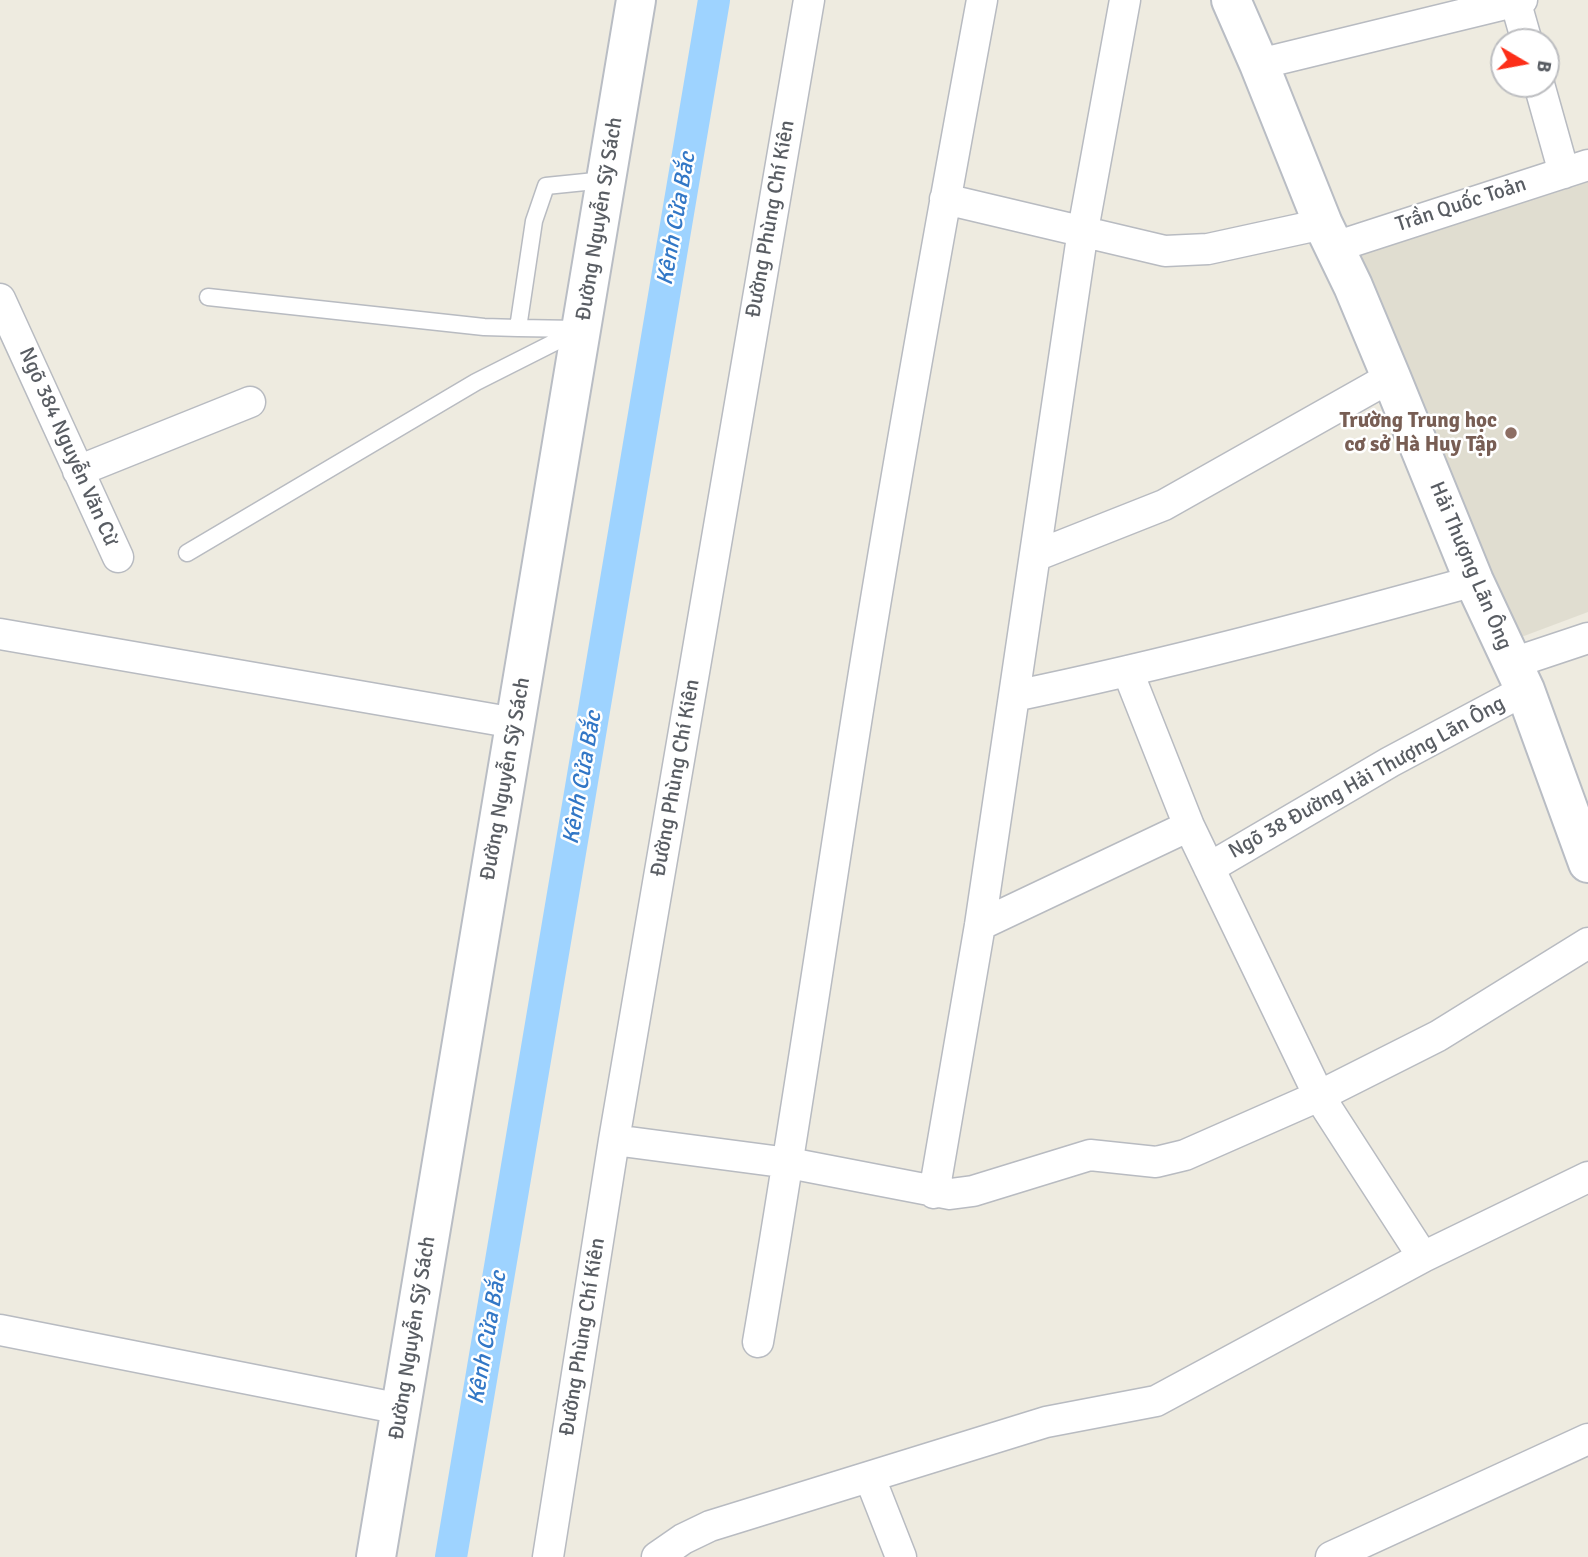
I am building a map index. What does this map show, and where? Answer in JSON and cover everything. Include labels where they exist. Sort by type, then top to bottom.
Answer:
[{"type":"main road","name":"Đường Nguyễn Sỹ Sách","points":[[383,1556],[401,1409],[636,0]]},
{"type":"main road","name":"Hải Thượng Lãn Ông","points":[[1230,0],[1391,377],[1474,581],[1519,676],[1588,863]]},
{"type":"street","name":"Đường Phùng Chí Kiên","points":[[548,1557],[614,1140],[809,0]]},
{"type":"street","points":[[758,1342],[789,1163],[852,744],[945,199],[982,0]]},
{"type":"street","points":[[934,1193],[980,925],[1083,230],[1125,0]]},
{"type":"street","points":[[1259,64],[1517,1],[1524,28]]},
{"type":"street","points":[[1545,98],[1576,169]]},
{"type":"street","name":"Trần Quốc Toản","points":[[945,199],[1166,251],[1208,249],[1329,235],[1576,169]]},
{"type":"street","name":"Ngõ 384 Nguyễn Văn Cừ","points":[[0,299],[118,557]]},
{"type":"street","points":[[1035,556],[1164,505],[1391,377]]},
{"type":"street","points":[[78,471],[250,402]]},
{"type":"street","points":[[1014,696],[1257,641],[1474,581]]},
{"type":"street","points":[[0,634],[515,723]]},
{"type":"street","name":"Ngõ 38 Đường Hải Thượng Lãn Ông","points":[[1209,867],[1390,762],[1519,676],[1588,638]]},
{"type":"street","points":[[1128,672],[1189,826],[1319,1096],[1423,1257]]},
{"type":"street","points":[[980,925],[1189,826]]},
{"type":"street","points":[[614,1140],[789,1163],[950,1194],[973,1191],[1090,1155],[1141,1161],[1171,1159],[1319,1096],[1438,1036],[1588,943]]},
{"type":"street","points":[[657,1557],[683,1539],[710,1526],[1046,1422],[1156,1401],[1423,1257],[1588,1177]]},
{"type":"street","points":[[0,1330],[401,1409]]},
{"type":"street","points":[[1331,1557],[1371,1548],[1588,1439]]},
{"type":"street","points":[[870,1478],[901,1557]]},
{"type":"lane","points":[[518,328],[534,221],[546,186],[607,179]]},
{"type":"lane","points":[[208,297],[484,327],[582,329]]},
{"type":"lane","points":[[187,553],[476,382],[582,329]]},
{"type":"shaded area","name":"Trường Trung học cơ sở Hà Huy Tập","points":[[1588,180],[1588,612],[1516,639],[1361,254]]},
{"type":"waterway","name":"Kênh Cửa Bắc","points":[[451,1557],[714,0]]},
{"type":"place","name":"Trường Trung học cơ sở Hà Huy Tập","points":[[1511,433]]}]
